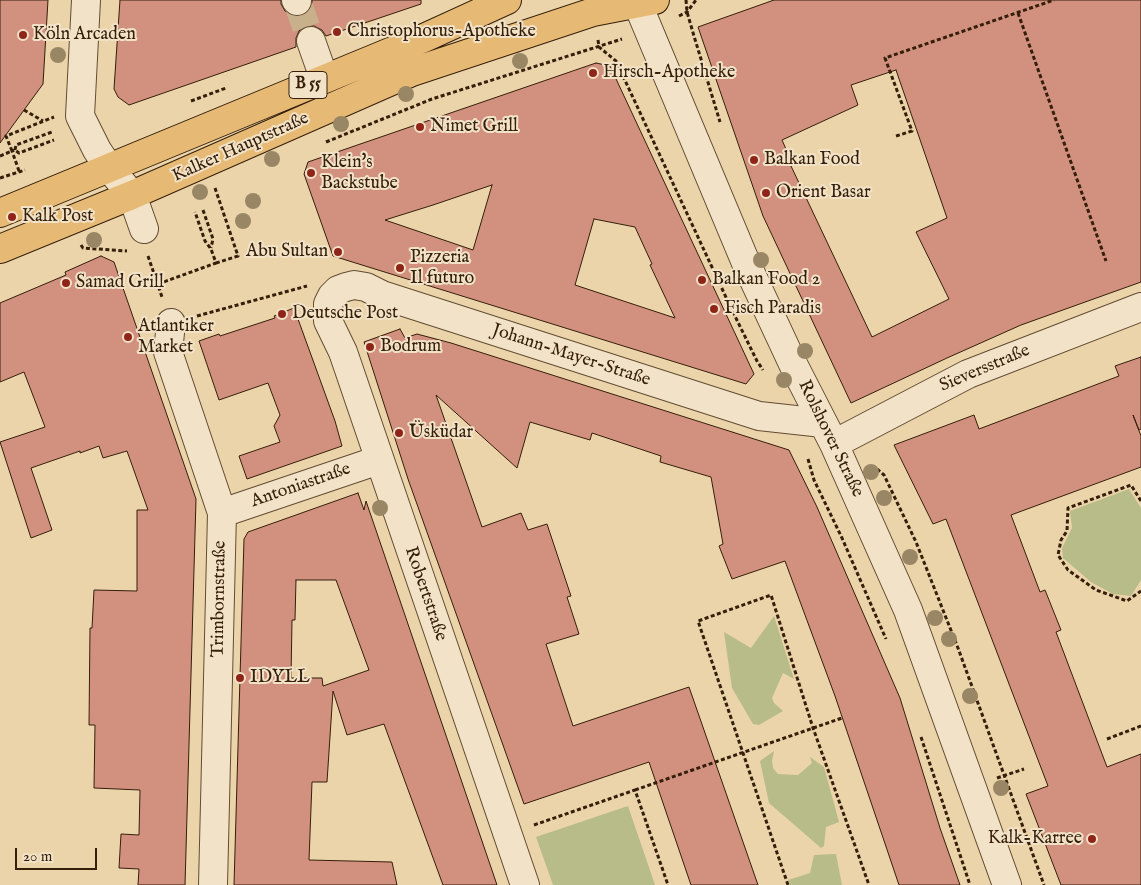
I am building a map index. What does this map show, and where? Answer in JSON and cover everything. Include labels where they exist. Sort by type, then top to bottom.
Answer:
[{"type":"main road","name":"Kalker Hauptstraße","points":[[0,212],[424,38],[506,0]]},
{"type":"main road","name":"Kalker Hauptstraße","points":[[0,249],[132,195],[412,72],[593,12],[642,1]]},
{"type":"street","points":[[86,0],[80,116],[97,150],[109,168],[132,195],[137,240]]},
{"type":"street","name":"Rolshover Straße","points":[[642,1],[649,30],[746,263],[794,366],[829,433],[908,610],[1007,885]]},
{"type":"street","points":[[312,41],[324,78]]},
{"type":"street","name":"Johann-Mayer-Straße","points":[[328,304],[338,290],[354,285],[366,287],[382,295],[759,416],[797,420],[829,433]]},
{"type":"street","name":"Robertstraße","points":[[328,304],[328,321],[343,352],[525,885]]},
{"type":"street","name":"Sieversstraße","points":[[829,433],[968,374],[1141,307]]},
{"type":"street","name":"Trimbornstraße","points":[[171,323],[168,352],[222,513],[213,885]]},
{"type":"street","name":"Antoniastraße","points":[[222,513],[379,460]]},
{"type":"path","points":[[686,0],[687,12],[722,131]]},
{"type":"path","points":[[329,142],[432,100],[649,30],[687,12],[696,0]]},
{"type":"path","points":[[896,136],[912,131],[885,58],[1054,0]]},
{"type":"path","points":[[1018,13],[1106,261]]},
{"type":"path","points":[[599,47],[616,61],[731,308],[757,361],[765,373]]},
{"type":"path","points":[[192,101],[221,89]]},
{"type":"path","points":[[19,171],[6,136],[80,107]]},
{"type":"path","points":[[24,110],[43,121]]},
{"type":"path","points":[[0,156],[13,151],[16,146],[52,132]]},
{"type":"path","points":[[13,151],[19,153],[54,140]]},
{"type":"path","points":[[158,284],[238,256],[214,187]]},
{"type":"path","points":[[203,210],[213,239],[211,248]]},
{"type":"path","points":[[195,212],[205,241],[211,248],[216,263]]},
{"type":"path","points":[[82,248],[137,240]]},
{"type":"path","points":[[148,256],[171,323],[314,284],[324,293],[328,304]]},
{"type":"path","points":[[797,420],[804,438],[806,454],[814,480],[846,546],[888,644]]},
{"type":"path","points":[[1141,501],[1131,485],[1068,508],[1067,531],[1061,540],[1058,554],[1068,570],[1096,590],[1127,601],[1141,591]]},
{"type":"path","points":[[788,885],[698,622],[771,595],[813,728],[869,885]]},
{"type":"path","points":[[507,834],[842,718]]},
{"type":"path","points":[[1107,739],[1141,726]]},
{"type":"path","points":[[920,730],[970,885]]},
{"type":"path","points":[[635,790],[668,885]]},
{"type":"green space","points":[[1129,489],[1141,508],[1141,580],[1131,596],[1113,594],[1091,582],[1063,558],[1062,548],[1072,528],[1070,511]]},
{"type":"green space","points":[[774,616],[794,679],[783,673],[772,698],[774,703],[783,711],[759,725],[753,724],[732,688],[724,632],[751,648]]},
{"type":"green space","points":[[774,751],[773,768],[778,774],[798,775],[812,763],[810,757],[824,767],[839,822],[826,827],[824,846],[821,848],[769,803],[760,761]]},
{"type":"green space","points":[[628,806],[655,885],[553,885],[536,837]]},
{"type":"green space","points":[[836,854],[842,885],[790,885],[788,880],[810,873],[814,855]]},
{"type":"building","name":"Köln Arcaden","points":[[0,0],[48,0],[43,84],[0,143]]},
{"type":"building","points":[[120,0],[281,0],[285,11],[293,16],[301,16],[308,12],[312,6],[312,0],[421,0],[421,4],[326,36],[322,30],[314,26],[305,26],[299,31],[296,38],[296,47],[129,105],[118,97],[114,89]]},
{"type":"building","points":[[774,0],[1141,0],[1141,282],[1021,325],[851,403],[763,216],[698,27]],"holes":[[[896,70],[947,218],[916,232],[949,299],[872,337],[791,166],[793,165],[782,140],[858,105],[851,85]]]},
{"type":"building","points":[[596,63],[610,66],[754,374],[746,384],[333,256],[304,174],[308,162]],"holes":[[[492,185],[473,250],[385,220],[433,205]],[[594,219],[635,227],[652,264],[650,265],[675,318],[575,285]]]},
{"type":"building","points":[[101,256],[114,262],[196,499],[185,885],[138,885],[139,869],[119,868],[121,834],[139,835],[140,790],[94,788],[95,725],[89,725],[90,628],[92,628],[94,590],[137,591],[137,510],[148,510],[127,451],[103,458],[99,446],[31,468],[52,530],[31,538],[0,442],[45,427],[24,372],[0,382],[0,303],[66,275],[65,272]]},
{"type":"building","points":[[294,308],[335,421],[342,446],[247,479],[239,456],[280,442],[274,426],[280,415],[268,383],[219,400],[199,341],[275,318],[274,316]]},
{"type":"building","points":[[400,329],[405,338],[417,334],[451,343],[789,450],[817,507],[900,698],[940,828],[960,885],[899,885],[835,696],[785,561],[732,579],[719,546],[723,544],[711,477],[660,462],[661,456],[592,433],[590,440],[530,422],[517,468],[436,395],[482,527],[521,513],[528,530],[547,524],[571,596],[567,597],[579,634],[546,644],[573,726],[689,687],[758,885],[691,885],[649,762],[524,804],[408,479],[364,342]]},
{"type":"building","points":[[1141,357],[1141,429],[1139,430],[1133,415],[1141,436],[1141,467],[1011,515],[1040,592],[1045,590],[1061,630],[1056,632],[1107,767],[1141,754],[1141,885],[1061,885],[1026,794],[1048,786],[946,519],[933,524],[894,445],[974,415],[979,429],[1119,376],[1115,366]]},
{"type":"building","points":[[358,493],[364,510],[366,501],[497,885],[443,885],[384,724],[347,735],[333,691],[327,782],[312,782],[309,860],[392,862],[397,885],[234,885],[244,539],[248,532]],"holes":[[[296,580],[336,580],[369,670],[323,686],[322,678],[291,678],[292,620],[295,620]]]},
{"type":"tunnel","points":[[297,1],[311,41]]},
{"type":"place","name":"Christophorus-Apotheke","points":[[337,32]]},
{"type":"place","name":"Köln Arcaden","points":[[23,35]]},
{"type":"place","name":"Hirsch-Apotheke","points":[[593,73]]},
{"type":"place","name":"Nimet Grill","points":[[420,127]]},
{"type":"place","name":"Balkan Food","points":[[754,160]]},
{"type":"place","name":"Klein's Backstube","points":[[311,173]]},
{"type":"place","name":"Orient Basar","points":[[766,193]]},
{"type":"place","name":"Kalk Post","points":[[12,217]]},
{"type":"place","name":"Abu Sultan","points":[[338,252]]},
{"type":"place","name":"Pizzeria Il futuro","points":[[400,268]]},
{"type":"place","name":"Balkan Food 2","points":[[702,280]]},
{"type":"place","name":"Samad Grill","points":[[66,283]]},
{"type":"place","name":"Fisch Paradis","points":[[714,309]]},
{"type":"place","name":"Deutsche Post","points":[[282,314]]},
{"type":"place","name":"Atlantiker Market","points":[[128,337]]},
{"type":"place","name":"Bodrum","points":[[370,347]]},
{"type":"place","name":"Üsküdar","points":[[399,433]]},
{"type":"place","name":"IDYLL","points":[[240,678]]},
{"type":"place","name":"Kalk-Karree","points":[[1092,839]]}]
